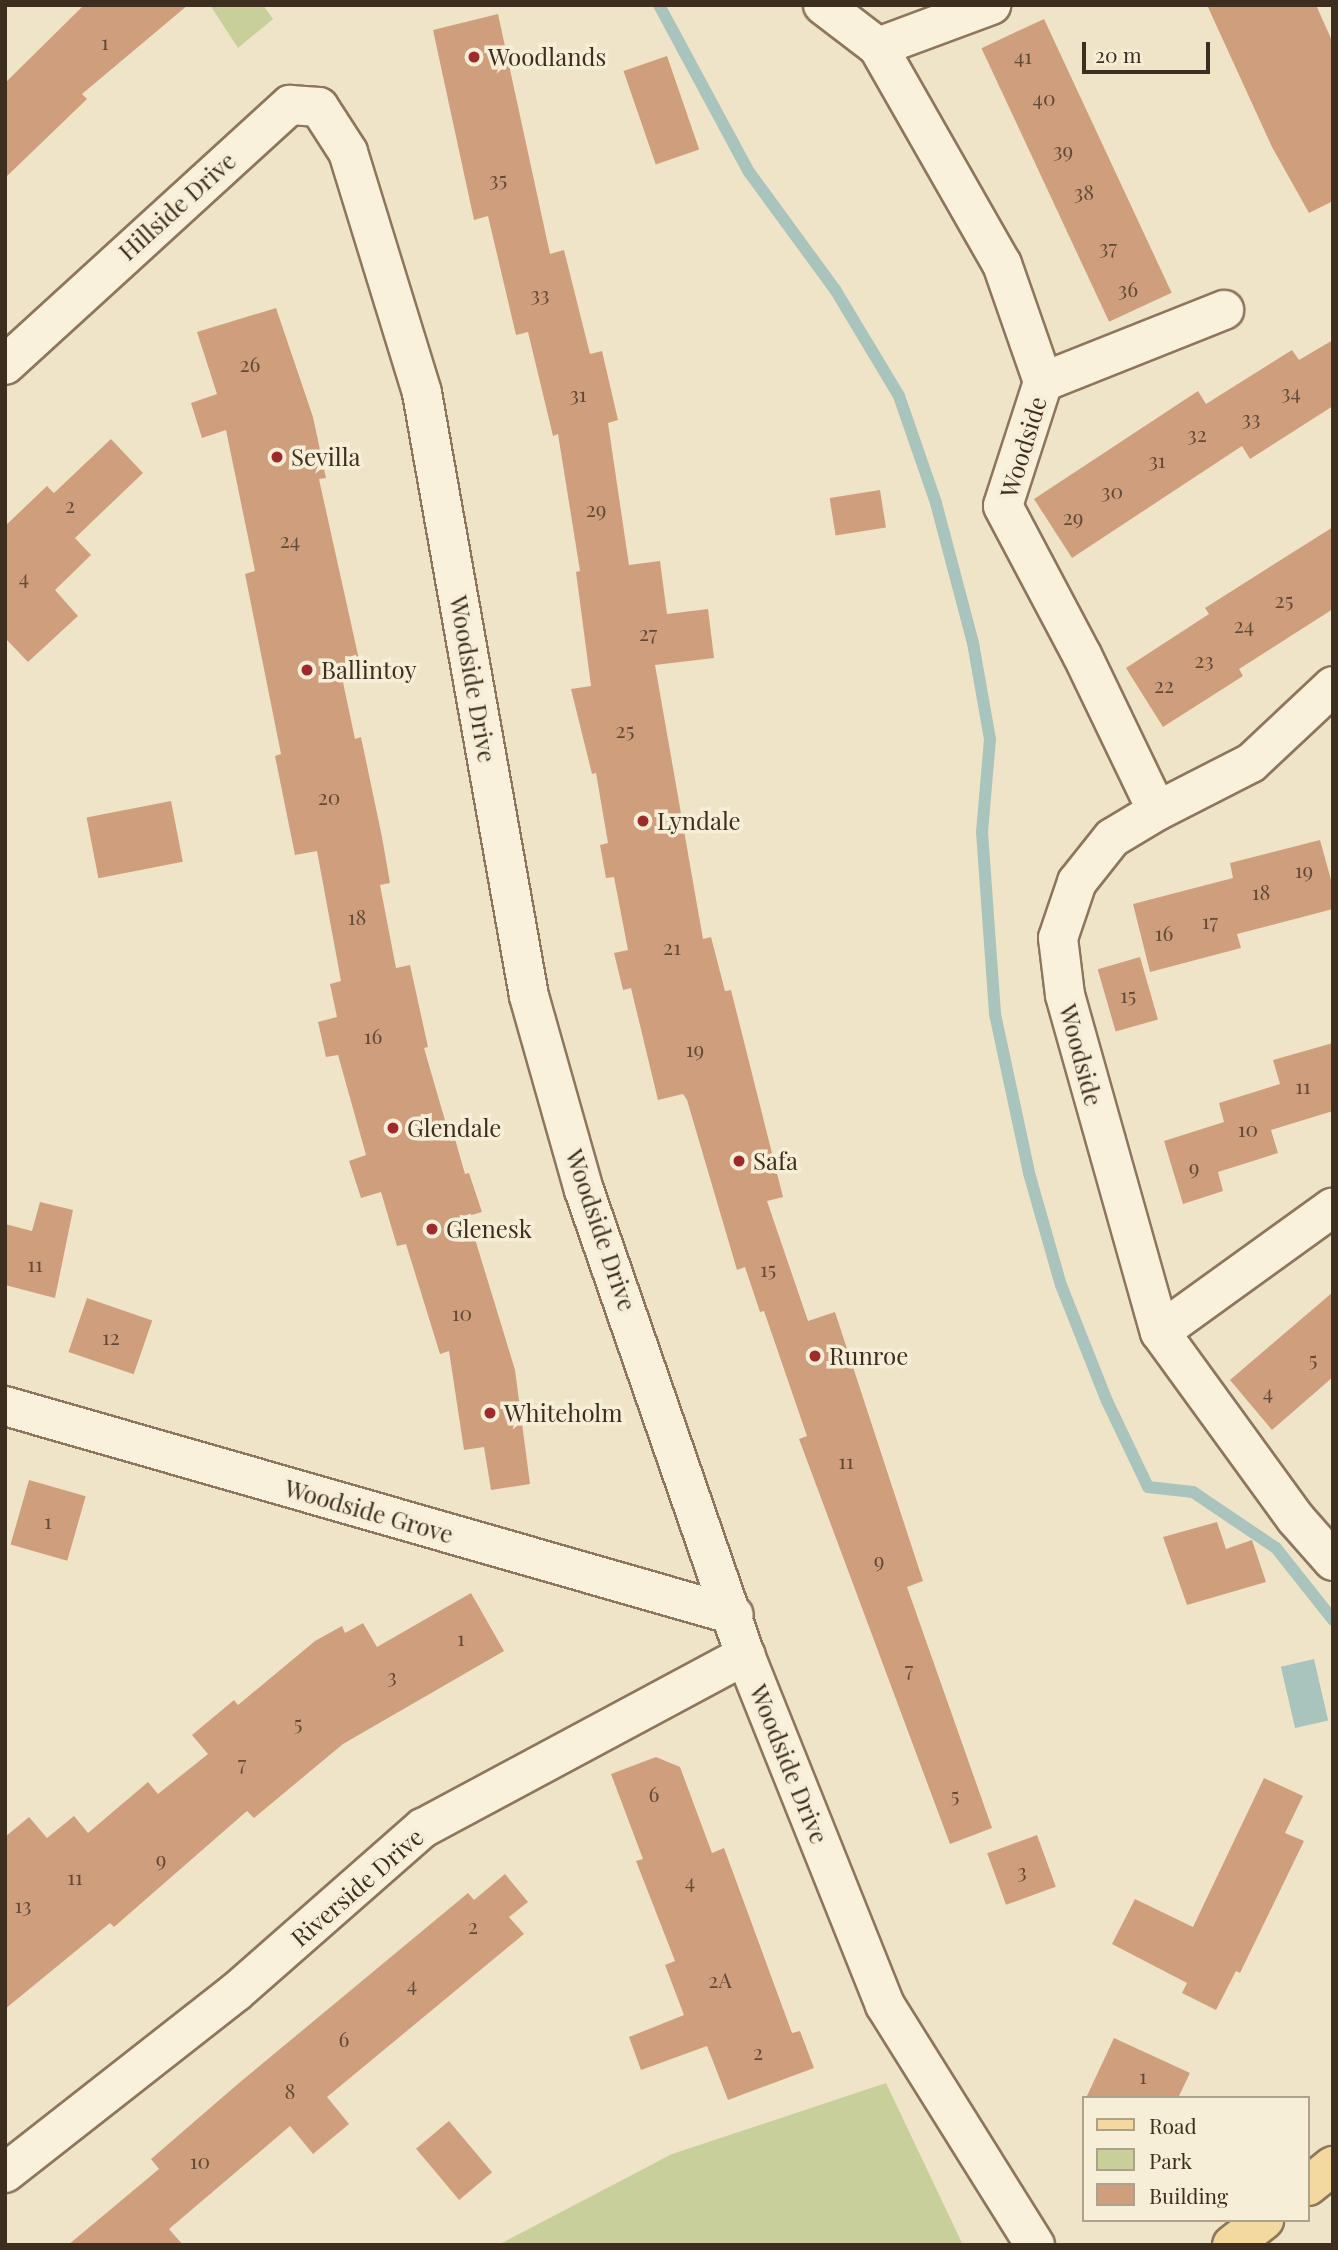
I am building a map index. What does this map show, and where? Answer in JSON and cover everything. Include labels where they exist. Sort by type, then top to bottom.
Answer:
[{"type":"main road","points":[[1310,2184],[1333,2165]]},
{"type":"main road","points":[[1232,2245],[1261,2222]]},
{"type":"street","name":"Woodside","points":[[823,5],[878,47],[1002,264],[1043,382],[1003,506],[1082,655],[1157,811]]},
{"type":"street","points":[[878,47],[991,5]]},
{"type":"street","name":"Hillside Drive","points":[[5,365],[290,105],[319,107],[348,152]]},
{"type":"street","name":"Woodside Drive","points":[[348,152],[422,393],[529,996],[584,1190],[734,1615],[745,1655],[885,2005],[1035,2245]]},
{"type":"street","name":"Woodside","points":[[1043,382],[1224,310]]},
{"type":"street","name":"Woodside","points":[[1333,686],[1251,763],[1157,811],[1112,838],[1077,882],[1058,938],[1065,995],[1119,1200],[1160,1332],[1296,1519],[1333,1561]]},
{"type":"street","points":[[1160,1332],[1333,1207]]},
{"type":"street","name":"Woodside Grove","points":[[5,1406],[734,1615]]},
{"type":"street","name":"Riverside Drive","points":[[5,2173],[236,1992],[423,1828],[745,1655]]},
{"type":"green space","points":[[210,5],[263,5],[273,19],[238,48]]},
{"type":"green space","points":[[886,2083],[963,2245],[498,2245],[672,2154]]},
{"type":"water","points":[[1314,1659],[1328,1720],[1295,1728],[1281,1667]]},
{"type":"building","points":[[84,5],[188,5],[82,94],[87,99],[5,178],[5,83]]},
{"type":"building","points":[[1207,5],[1316,5],[1333,43],[1333,201],[1309,213],[1272,147]]},
{"type":"building","points":[[498,14],[550,254],[564,250],[590,354],[602,351],[618,420],[608,423],[629,565],[660,561],[667,614],[708,609],[714,658],[655,665],[703,939],[711,937],[725,991],[731,990],[783,1197],[767,1201],[808,1321],[835,1312],[923,1581],[907,1587],[992,1828],[950,1844],[799,1439],[807,1436],[764,1311],[760,1312],[745,1267],[737,1270],[687,1100],[683,1094],[658,1100],[631,988],[623,990],[614,953],[628,950],[614,877],[606,878],[600,845],[608,843],[596,773],[592,774],[571,689],[591,686],[576,572],[580,571],[558,434],[553,436],[528,332],[516,335],[488,216],[474,220],[433,30]]},
{"type":"building","points":[[1044,19],[1172,293],[1109,322],[981,48]]},
{"type":"building","points":[[667,56],[699,150],[656,165],[624,71]]},
{"type":"building","points":[[276,308],[313,417],[326,478],[319,479],[360,664],[340,668],[355,739],[361,737],[382,837],[390,883],[380,885],[396,968],[410,965],[428,1047],[424,1048],[451,1141],[455,1139],[465,1174],[469,1173],[482,1212],[468,1216],[515,1370],[530,1484],[491,1490],[484,1447],[464,1450],[449,1351],[440,1354],[406,1244],[397,1246],[381,1192],[361,1198],[349,1161],[366,1155],[338,1055],[326,1057],[318,1022],[337,1017],[330,984],[341,981],[317,851],[295,855],[275,756],[281,754],[245,574],[255,571],[226,430],[202,438],[191,403],[217,394],[197,332]]},
{"type":"building","points":[[1333,340],[1333,406],[1250,459],[1242,446],[1072,558],[1034,499],[1198,391],[1206,404],[1292,350],[1299,360]]},
{"type":"building","points":[[111,439],[143,473],[75,538],[91,555],[55,590],[78,616],[28,662],[5,638],[5,526],[47,486],[54,493]]},
{"type":"building","points":[[880,490],[886,528],[836,536],[830,498]]},
{"type":"building","points":[[1333,527],[1333,609],[1239,669],[1243,676],[1163,727],[1126,668],[1209,614],[1205,608]]},
{"type":"building","points":[[171,801],[183,862],[98,878],[87,817]]},
{"type":"building","points":[[1320,840],[1333,887],[1333,909],[1237,934],[1241,948],[1150,972],[1133,904],[1233,878],[1230,863]]},
{"type":"building","points":[[1140,957],[1158,1019],[1116,1032],[1098,969]]},
{"type":"building","points":[[1333,1043],[1333,1111],[1271,1130],[1278,1153],[1218,1172],[1223,1191],[1183,1204],[1164,1141],[1224,1122],[1219,1103],[1280,1084],[1273,1060]]},
{"type":"building","points":[[40,1202],[73,1210],[55,1298],[5,1285],[5,1224],[32,1231]]},
{"type":"building","points":[[1333,1292],[1333,1377],[1272,1430],[1230,1380]]},
{"type":"building","points":[[87,1298],[152,1320],[134,1374],[68,1352]]},
{"type":"building","points":[[29,1480],[86,1496],[67,1561],[11,1544]]},
{"type":"building","points":[[1217,1522],[1226,1549],[1252,1540],[1266,1582],[1187,1605],[1163,1537]]},
{"type":"building","points":[[471,1593],[504,1651],[343,1744],[254,1818],[247,1811],[114,1927],[110,1923],[5,2009],[5,1837],[29,1817],[47,1838],[74,1816],[88,1833],[148,1782],[158,1794],[208,1754],[192,1735],[234,1700],[238,1705],[315,1641],[342,1626],[345,1633],[363,1623],[377,1647]]},
{"type":"building","points":[[656,1757],[680,1767],[712,1853],[724,1848],[792,2033],[800,2031],[814,2068],[728,2100],[707,2046],[641,2070],[629,2037],[684,2015],[665,1965],[675,1961],[636,1861],[643,1859],[611,1774]]},
{"type":"building","points":[[1264,1778],[1303,1796],[1285,1833],[1304,1841],[1240,1973],[1236,1971],[1216,2010],[1182,1993],[1187,1983],[1112,1944],[1135,1899],[1193,1927]]},
{"type":"building","points":[[1037,1835],[1056,1887],[1006,1905],[987,1853]]},
{"type":"building","points":[[505,1874],[528,1902],[509,1917],[524,1934],[327,2097],[349,2124],[313,2154],[290,2126],[169,2229],[183,2245],[68,2245],[159,2169],[151,2159],[239,2083],[468,1893],[474,1900]]},
{"type":"building","points":[[1114,2038],[1190,2073],[1179,2096],[1087,2096]]},
{"type":"building","points":[[449,2121],[492,2172],[459,2200],[416,2149]]},
{"type":"waterway","points":[[659,5],[749,172],[836,291],[899,396],[936,503],[973,643],[990,739],[982,832],[995,1014],[1029,1173],[1061,1285],[1107,1401],[1148,1487],[1193,1492],[1276,1548],[1333,1620]]},
{"type":"place","name":"Woodlands","points":[[474,57]]},
{"type":"place","name":"Sevilla","points":[[277,457]]},
{"type":"place","name":"Ballintoy","points":[[307,670]]},
{"type":"place","name":"Lyndale","points":[[643,821]]},
{"type":"place","name":"Glendale","points":[[393,1128]]},
{"type":"place","name":"Safa","points":[[739,1161]]},
{"type":"place","name":"Glenesk","points":[[432,1229]]},
{"type":"place","name":"Runroe","points":[[815,1356]]},
{"type":"place","name":"Whiteholm","points":[[490,1413]]}]
